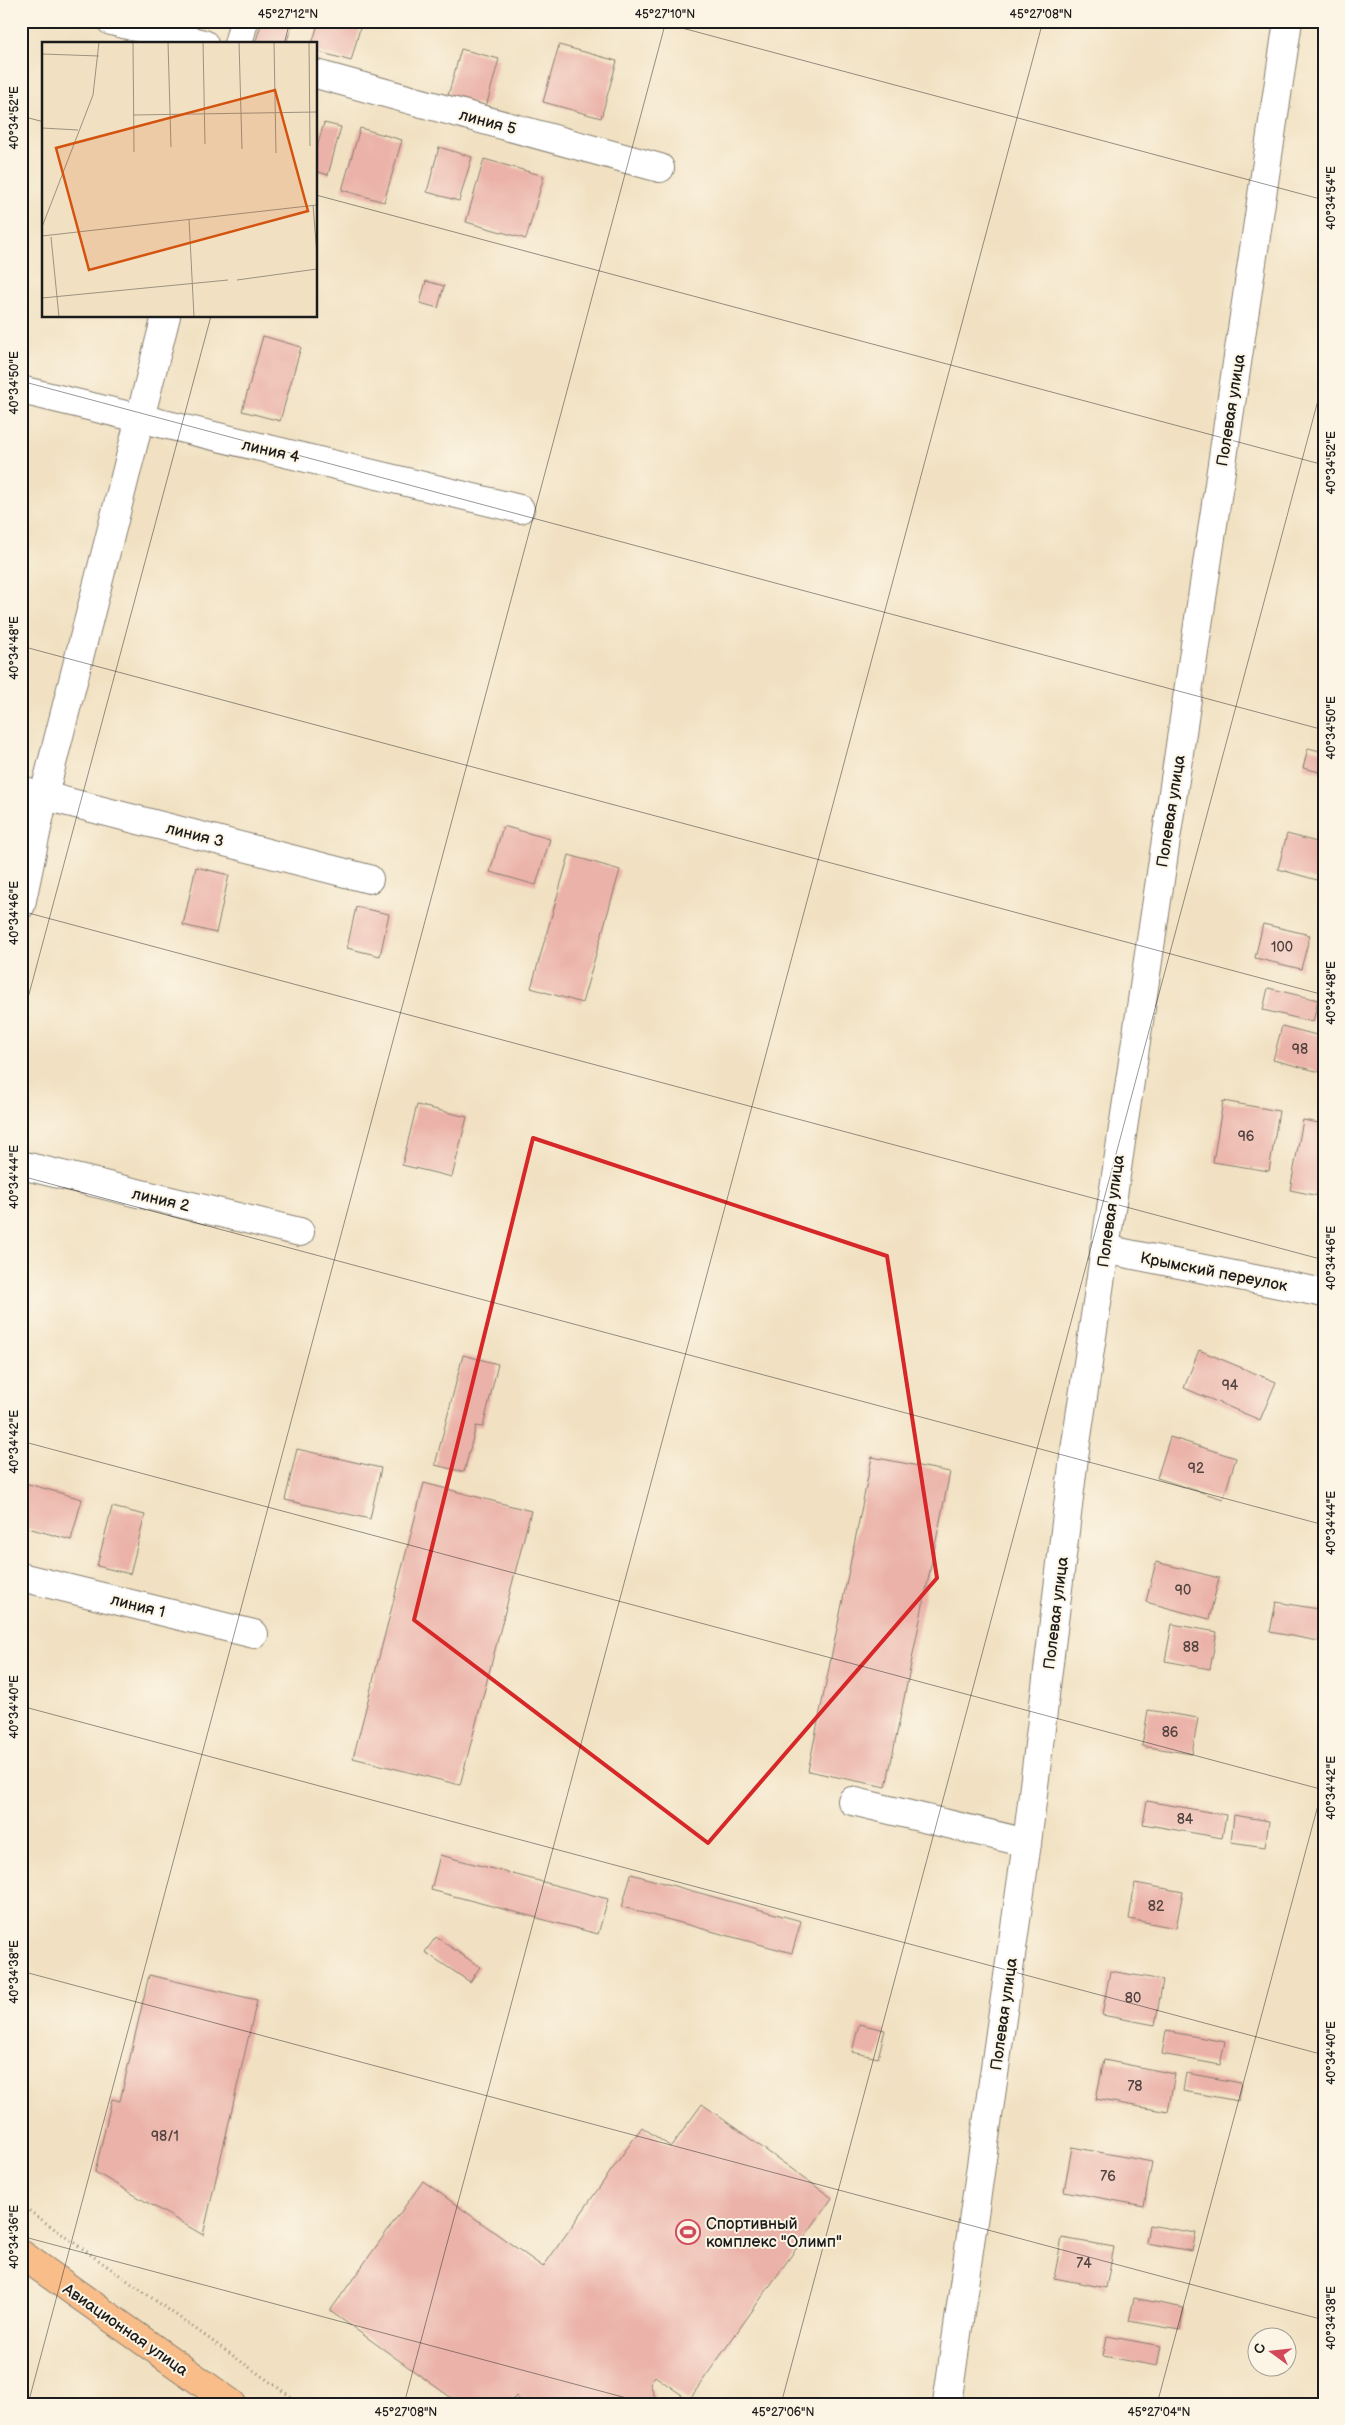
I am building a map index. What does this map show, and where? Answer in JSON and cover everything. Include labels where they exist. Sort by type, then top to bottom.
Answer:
[{"type":"main road","name":"Авиационная улица","points":[[21,2254],[232,2404]]},
{"type":"street","points":[[111,21],[196,42]]},
{"type":"street","points":[[239,42],[244,21]]},
{"type":"street","name":"Полевая улица","points":[[947,2404],[1027,1843],[1074,1457],[1288,21]]},
{"type":"street","name":"линия 5","points":[[318,75],[660,168]]},
{"type":"street","points":[[21,905],[32,792],[139,418],[165,318]]},
{"type":"street","name":"линия 4","points":[[21,390],[520,509]]},
{"type":"street","name":"линия 3","points":[[32,792],[369,879]]},
{"type":"street","name":"линия 2","points":[[21,1165],[300,1232]]},
{"type":"street","name":"Крымский переулок","points":[[1104,1249],[1324,1293]]},
{"type":"street","name":"линия 1","points":[[21,1577],[254,1634]]},
{"type":"street","points":[[852,1801],[1027,1843]]},
{"type":"path","points":[[21,2205],[301,2404]]},
{"type":"highlighted area","points":[[533,1138],[887,1256],[937,1578],[708,1843],[414,1620]]},
{"type":"building","points":[[262,21],[293,21],[287,42],[256,42]]},
{"type":"building","points":[[319,21],[362,21],[351,61],[318,52],[318,42],[313,42]]},
{"type":"building","points":[[559,45],[617,61],[601,118],[543,102]]},
{"type":"building","points":[[461,49],[499,59],[486,107],[448,96]]},
{"type":"building","points":[[324,123],[341,127],[328,175],[318,172],[318,143]]},
{"type":"building","points":[[360,128],[402,140],[384,202],[342,190]]},
{"type":"building","points":[[439,147],[472,157],[459,201],[427,192]]},
{"type":"building","points":[[484,159],[544,176],[526,239],[466,222]]},
{"type":"building","points":[[426,281],[444,286],[438,308],[420,303]]},
{"type":"building","points":[[263,336],[301,347],[280,421],[242,411]]},
{"type":"building","points":[[1308,748],[1324,752],[1324,773],[1303,768]]},
{"type":"building","points":[[503,826],[550,839],[536,885],[490,872]]},
{"type":"building","points":[[1287,834],[1324,844],[1324,882],[1278,869]]},
{"type":"building","points":[[569,855],[620,870],[582,1003],[531,988]]},
{"type":"building","points":[[196,867],[229,875],[216,933],[183,925]]},
{"type":"building","points":[[356,907],[389,914],[380,956],[347,948]]},
{"type":"building","points":[[1263,924],[1310,935],[1301,969],[1255,958]]},
{"type":"building","points":[[1268,988],[1318,1000],[1313,1022],[1263,1010]]},
{"type":"building","points":[[1282,1026],[1324,1037],[1324,1073],[1273,1060]]},
{"type":"building","points":[[1223,1101],[1279,1111],[1269,1171],[1213,1162]]},
{"type":"building","points":[[417,1105],[467,1117],[452,1177],[402,1165]]},
{"type":"building","points":[[1303,1120],[1324,1124],[1324,1197],[1290,1190]]},
{"type":"building","points":[[1199,1350],[1276,1382],[1260,1420],[1184,1388]]},
{"type":"building","points":[[463,1355],[498,1364],[483,1427],[476,1426],[464,1472],[435,1465]]},
{"type":"building","points":[[1170,1437],[1236,1458],[1223,1499],[1157,1478]]},
{"type":"building","points":[[297,1449],[381,1468],[370,1519],[285,1500]]},
{"type":"building","points":[[872,1457],[950,1472],[886,1787],[808,1771]]},
{"type":"building","points":[[21,1482],[82,1499],[71,1540],[21,1526]]},
{"type":"building","points":[[424,1483],[531,1511],[460,1785],[353,1758]]},
{"type":"building","points":[[112,1507],[145,1515],[130,1574],[97,1566]]},
{"type":"building","points":[[1156,1562],[1219,1578],[1209,1619],[1146,1602]]},
{"type":"building","points":[[1276,1602],[1324,1610],[1324,1642],[1270,1632]]},
{"type":"building","points":[[1172,1624],[1217,1632],[1210,1669],[1165,1661]]},
{"type":"building","points":[[1148,1710],[1198,1718],[1192,1754],[1142,1746]]},
{"type":"building","points":[[1147,1801],[1226,1815],[1222,1838],[1143,1824]]},
{"type":"building","points":[[1234,1815],[1269,1821],[1265,1847],[1231,1842]]},
{"type":"building","points":[[440,1855],[608,1899],[598,1934],[431,1890]]},
{"type":"building","points":[[631,1874],[801,1921],[792,1953],[622,1907]]},
{"type":"building","points":[[1135,1883],[1183,1892],[1176,1928],[1129,1919]]},
{"type":"building","points":[[436,1937],[480,1967],[470,1982],[425,1952]]},
{"type":"building","points":[[1110,1971],[1163,1980],[1155,2025],[1102,2015]]},
{"type":"building","points":[[149,1975],[257,2000],[203,2235],[95,2172],[112,2099],[120,2101]]},
{"type":"building","points":[[859,2024],[885,2030],[878,2058],[852,2052]]},
{"type":"building","points":[[1166,2031],[1225,2042],[1220,2065],[1162,2054]]},
{"type":"building","points":[[1104,2060],[1175,2074],[1168,2112],[1096,2099]]},
{"type":"building","points":[[1186,2073],[1241,2083],[1238,2101],[1183,2091]]},
{"type":"building","name":"Спортивный комплекс \"Олимп\"","points":[[702,2104],[832,2198],[689,2400],[655,2376],[650,2383],[657,2404],[524,2404],[516,2396],[510,2404],[460,2404],[330,2311],[423,2181],[543,2267],[642,2127],[671,2147]]},
{"type":"building","points":[[1072,2147],[1152,2162],[1144,2206],[1064,2191]]},
{"type":"building","points":[[1149,2225],[1196,2233],[1192,2251],[1146,2243]]},
{"type":"building","points":[[1062,2238],[1114,2247],[1106,2288],[1054,2278]]},
{"type":"building","points":[[1134,2298],[1184,2308],[1180,2330],[1129,2321]]},
{"type":"building","points":[[1107,2336],[1161,2346],[1157,2366],[1103,2356]]},
{"type":"place","name":"Спортивный комплекс \"Олимп\"","points":[[688,2232]]}]
